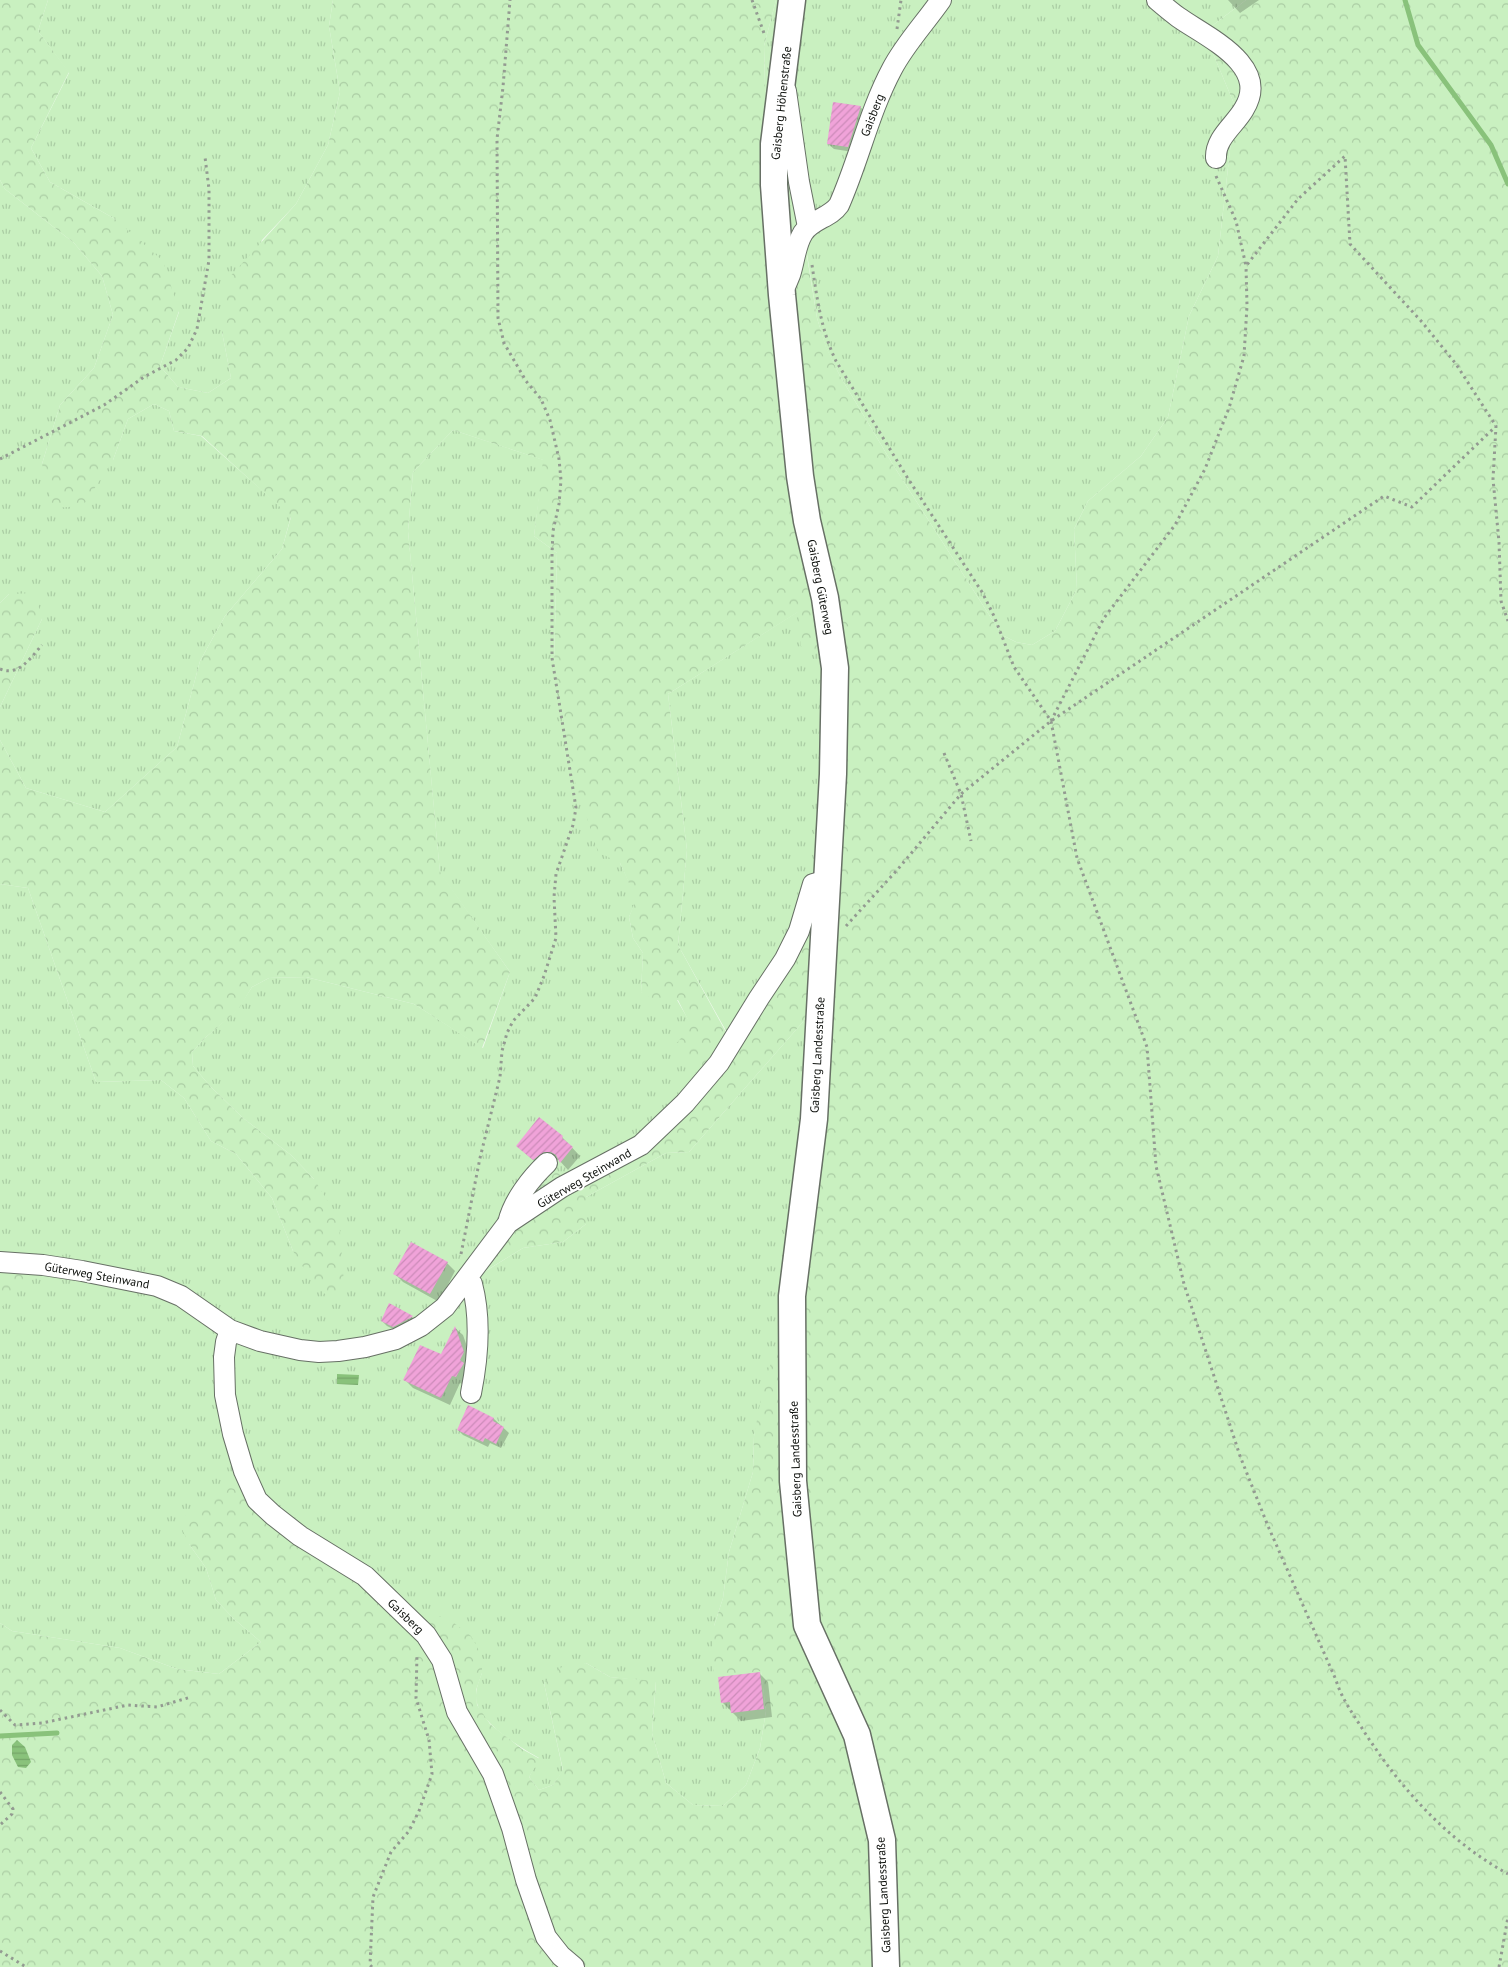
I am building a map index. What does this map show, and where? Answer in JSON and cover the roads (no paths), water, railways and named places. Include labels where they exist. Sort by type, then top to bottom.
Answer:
[{"type":"main road","name":"Gaisberg Höhenstraße","points":[[782,293],[774,185],[774,144],[792,0]]},
{"type":"main road","name":"Gaisberg Güterweg","points":[[782,293],[800,476],[807,521],[826,598],[835,668],[833,774],[823,944]]},
{"type":"main road","name":"Gaisberg Landesstraße","points":[[823,944],[814,1119],[792,1296],[793,1480],[807,1625],[857,1735],[882,1840],[886,1967]]},
{"type":"street","name":"Gaisberg","points":[[808,227],[817,220],[831,214],[839,205],[872,111],[893,66],[907,44],[941,0]]},
{"type":"street","points":[[1157,0],[1178,18],[1228,50],[1246,71],[1251,93],[1246,107],[1220,140],[1216,149],[1216,158]]},
{"type":"street","points":[[782,293],[790,280],[798,246],[808,227],[799,182],[783,72]]},
{"type":"street","name":"Güterweg Steinwand","points":[[0,1262],[82,1271],[157,1286],[181,1296],[230,1330],[260,1341],[300,1350],[319,1352],[365,1347],[396,1339],[421,1326],[445,1307],[508,1223],[562,1187],[641,1145],[686,1103],[719,1063],[785,959],[799,932],[813,884],[827,880]]},
{"type":"street","points":[[508,1223],[512,1211],[535,1175],[547,1163]]},
{"type":"street","points":[[466,1279],[472,1284],[476,1313],[476,1369],[471,1392]]},
{"type":"street","name":"Gaisberg","points":[[230,1330],[224,1357],[225,1395],[233,1434],[244,1472],[257,1500],[300,1536],[365,1576],[426,1635],[442,1660],[457,1712],[493,1774],[546,1938],[574,1967]]},
{"type":"waterway","points":[[1405,0],[1418,45],[1491,145],[1508,184]]},
{"type":"waterway","points":[[0,1736],[57,1733]]}]
